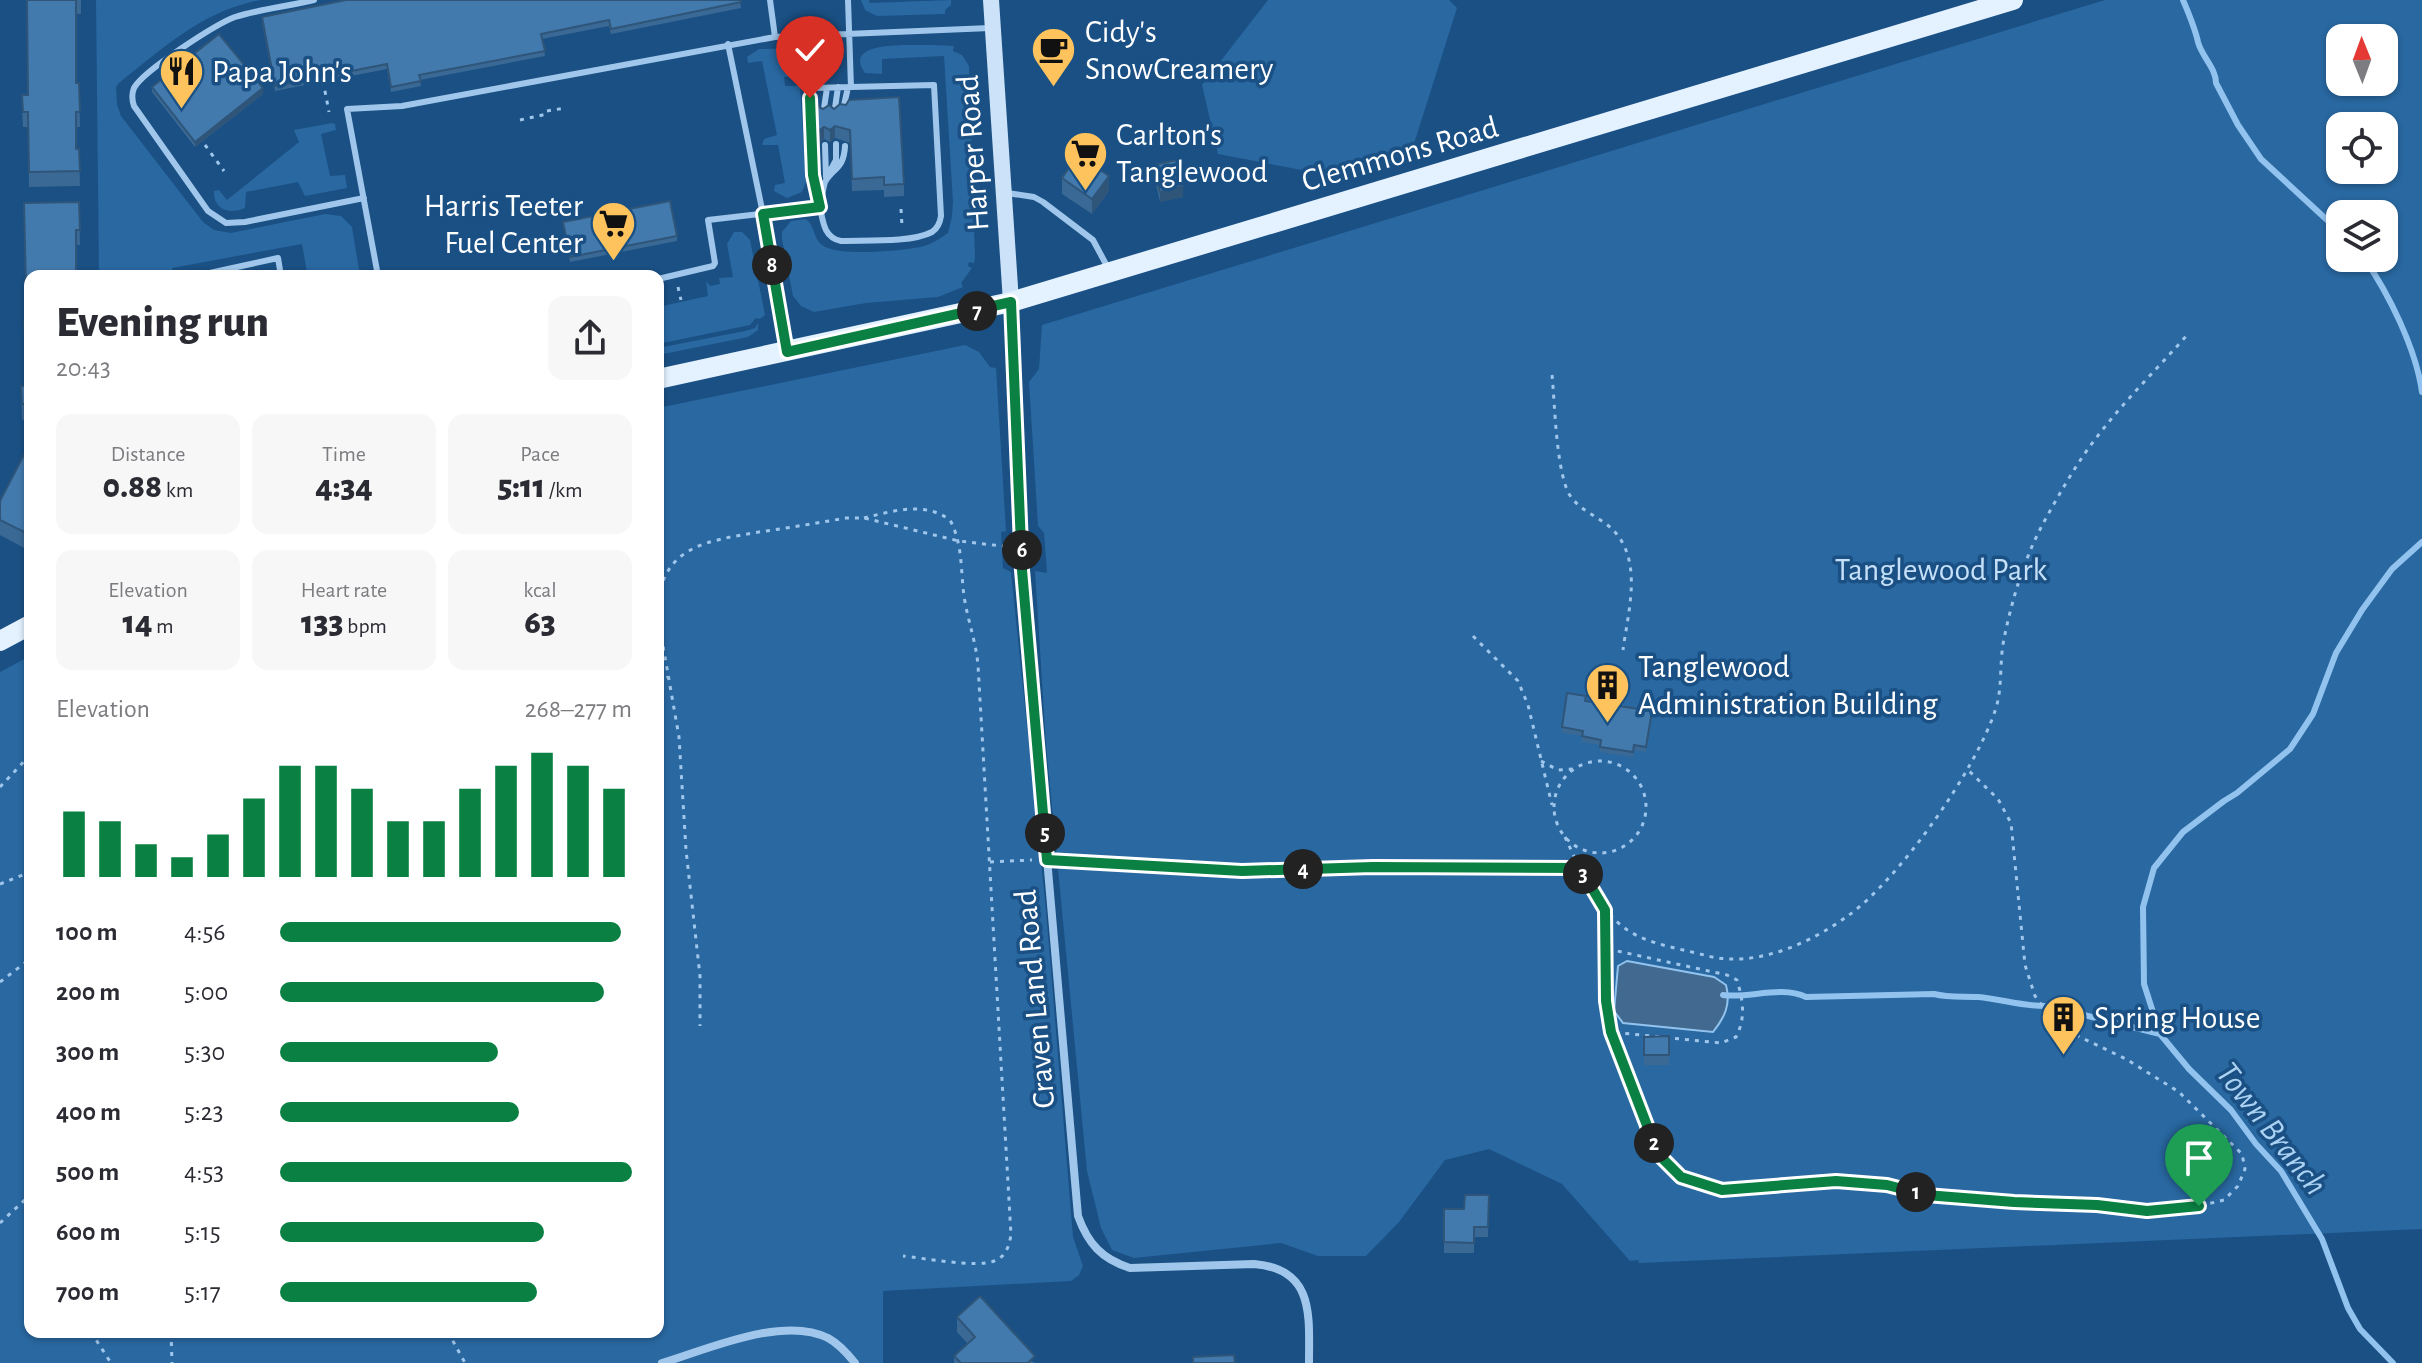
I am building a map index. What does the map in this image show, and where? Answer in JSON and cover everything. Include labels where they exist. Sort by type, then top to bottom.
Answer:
[{"type":"main road","name":"Harper Road","points":[[991,0],[1011,302]]},
{"type":"main road","name":"Clemmons Road","points":[[664,378],[1011,302],[2013,0]]},
{"type":"main road","points":[[0,641],[24,628]]},
{"type":"street","name":"Craven Land Road","points":[[1011,302],[1021,548],[1078,1216],[1093,1246],[1106,1258],[1130,1268],[1254,1264],[1270,1265],[1286,1272],[1299,1284],[1307,1300],[1309,1363]]},
{"type":"street","points":[[662,1363],[751,1335],[809,1331],[827,1337],[844,1349],[855,1363]]},
{"type":"lane","points":[[314,0],[234,18],[198,37],[142,79],[134,88],[132,99],[195,194],[220,221],[233,224],[364,198]]},
{"type":"lane","points":[[770,0],[775,37]]},
{"type":"lane","points":[[843,112],[849,87],[848,0]]},
{"type":"lane","points":[[377,270],[347,109],[402,106],[775,37],[992,28]]},
{"type":"lane","points":[[728,44],[787,352]]},
{"type":"lane","points":[[934,85],[940,223],[928,233],[903,238],[835,240],[827,233],[813,175],[810,98],[814,88],[849,87],[934,85]]},
{"type":"lane","points":[[834,115],[838,87]]},
{"type":"lane","points":[[823,115],[827,88]]},
{"type":"lane","points":[[820,207],[826,180],[836,160],[836,144]]},
{"type":"lane","points":[[825,145],[826,180]]},
{"type":"lane","points":[[826,180],[835,174],[844,158],[845,146]]},
{"type":"lane","points":[[1003,192],[1034,197],[1043,202],[1093,240],[1109,270]]},
{"type":"lane","points":[[664,278],[713,266],[708,220],[820,207]]},
{"type":"lane","points":[[223,270],[278,258],[280,270]]},
{"type":"path","points":[[323,78],[329,112]]},
{"type":"path","points":[[520,120],[565,108]]},
{"type":"path","points":[[205,145],[224,171]]},
{"type":"path","points":[[901,209],[903,238]]},
{"type":"path","points":[[1473,636],[1518,681],[1528,705],[1555,817],[1605,910],[1620,926],[1640,937],[1714,957],[1759,957],[1779,951],[1830,928],[1851,914],[1880,887],[1929,826],[1968,770],[1984,741],[1997,706],[2004,640],[2025,566],[2044,522],[2100,433],[2188,334]]},
{"type":"path","points":[[1552,375],[1563,478],[1570,496],[1613,530],[1625,545],[1631,565],[1632,581],[1623,650]]},
{"type":"path","points":[[664,579],[684,553],[698,545],[902,510],[931,510],[950,520],[959,541],[965,601],[978,665],[1011,1235],[1008,1250],[994,1261],[973,1263],[903,1256]]},
{"type":"path","points":[[864,518],[959,541],[1021,548]]},
{"type":"path","points":[[664,653],[679,737],[686,850],[700,976],[700,1026]]},
{"type":"path","points":[[664,679],[668,677]]},
{"type":"path","points":[[0,787],[24,761]]},
{"type":"path","points":[[1541,761],[1558,770],[1573,769],[1593,761],[1615,763],[1641,784],[1645,795],[1645,818],[1635,837],[1616,850],[1605,853],[1583,850],[1565,837]]},
{"type":"path","points":[[1555,817],[1555,795],[1565,776],[1573,769]]},
{"type":"path","points":[[1605,910],[1606,1001],[1611,1032],[1658,1154],[1681,1177],[1722,1190],[1836,1181],[1887,1185],[1926,1195],[2147,1211],[2199,1206],[2224,1200],[2238,1186],[2245,1169],[2242,1154],[2179,1092],[2126,1059],[2057,1026],[2035,996],[2025,965],[2011,823],[1998,799],[1968,770]]},
{"type":"path","points":[[990,862],[1047,860],[1242,871],[1373,867],[1580,868]]},
{"type":"path","points":[[0,884],[24,874]]},
{"type":"path","points":[[1607,949],[1727,975],[1737,980],[1743,1007],[1742,1026],[1736,1037],[1721,1043],[1611,1032]]},
{"type":"path","points":[[0,982],[24,964]]},
{"type":"path","points":[[0,1223],[24,1201]]},
{"type":"path","points":[[95,1338],[111,1363]]},
{"type":"path","points":[[171,1338],[172,1363]]},
{"type":"path","points":[[451,1338],[465,1363]]},
{"type":"green space","points":[[96,0],[260,0],[220,13],[185,32],[119,83],[116,87],[117,105],[121,116],[203,222],[214,230],[231,233],[325,214],[341,216],[352,227],[359,270],[307,270],[302,244],[172,270],[99,270]]},
{"type":"green space","points":[[861,0],[869,0],[870,3],[951,0],[951,5],[945,14],[877,16],[865,10]]},
{"type":"green space","points":[[1268,0],[1449,0],[1457,8],[1411,153],[1333,176],[1218,154],[1202,85]]},
{"type":"green space","name":"Tanglewood Park","points":[[2105,0],[2422,0],[2422,1229],[1639,1263],[1638,1260],[1630,1261],[1562,1184],[1489,1149],[1445,1160],[1399,1222],[1366,1256],[1318,1256],[1281,1243],[1134,1258],[1112,1250],[1101,1228],[1087,1171],[1046,744],[1035,571],[1047,573],[1044,533],[1038,526],[1029,382],[1039,369],[1042,325]]},
{"type":"green space","points":[[954,46],[953,51],[962,55],[969,66],[975,258],[974,263],[969,262],[968,266],[972,268],[961,283],[963,287],[938,297],[866,303],[814,312],[801,306],[793,296],[782,239],[782,232],[791,221],[806,219],[822,245],[854,252],[920,247],[948,233],[953,202],[944,56],[882,59],[882,74],[865,73],[860,62],[863,54],[871,49]]},
{"type":"green space","points":[[822,48],[837,61],[838,68],[833,74],[784,77],[785,86],[800,86],[806,182],[802,192],[787,198],[774,191],[775,185],[785,183],[778,145],[762,145],[764,139],[777,135],[762,61],[748,63],[747,57],[759,49]]},
{"type":"green space","points":[[332,123],[336,130],[321,134],[330,176],[345,175],[347,188],[305,196],[298,182],[246,192],[245,208],[239,210],[228,211],[216,203],[214,191],[219,190],[227,200],[299,142],[294,130]]},
{"type":"green space","points":[[734,232],[742,232],[750,240],[765,315],[756,318],[750,325],[664,343],[664,306],[708,296],[706,281],[710,286],[720,284],[719,278],[733,277],[727,244]]},
{"type":"green space","points":[[758,323],[758,330],[748,337],[664,354],[664,347],[755,328]]},
{"type":"green space","points":[[965,345],[979,352],[990,367],[996,368],[1006,531],[1001,532],[1003,568],[1011,572],[1046,910],[1073,1237],[1083,1266],[1079,1275],[1071,1281],[883,1291],[883,1363],[0,1363],[0,672],[24,659],[24,1338],[664,1338],[664,407]]},
{"type":"shaded area","points":[[1627,961],[1714,977],[1726,985],[1726,1010],[1713,1032],[1623,1023],[1614,1011],[1618,966]]},
{"type":"building","points":[[27,0],[76,0],[76,83],[79,83],[80,112],[76,112],[76,149],[79,149],[80,171],[29,172],[28,112],[23,112],[22,95],[28,95]]},
{"type":"building","points":[[346,0],[741,2],[611,29],[609,20],[541,34],[545,51],[419,75],[421,81],[391,87],[387,64],[275,86],[262,17]]},
{"type":"building","points":[[219,34],[263,88],[195,142],[152,87]]},
{"type":"building","points":[[899,97],[904,184],[884,185],[884,177],[852,179],[850,130],[835,126],[830,130],[824,127],[818,131],[817,106],[823,109],[829,105],[834,109],[840,104],[846,105],[849,100]]},
{"type":"building","points":[[1078,155],[1109,176],[1092,199],[1062,178]]},
{"type":"building","points":[[1177,160],[1183,186],[1160,192],[1154,165]]},
{"type":"building","name":"Harris Teeter Fuel Center","points":[[670,201],[677,236],[570,257],[563,222]]},
{"type":"building","points":[[79,202],[76,270],[26,270],[24,203]]},
{"type":"building","points":[[21,386],[24,386],[24,404],[22,404]]},
{"type":"building","points":[[24,455],[24,532],[0,520],[0,501]]},
{"type":"building","name":"Tanglewood Administration Building","points":[[1567,693],[1586,696],[1585,701],[1652,711],[1646,747],[1634,745],[1633,752],[1600,747],[1601,740],[1582,736],[1583,731],[1562,727]]},
{"type":"building","points":[[1669,1036],[1669,1055],[1644,1055],[1644,1037]]},
{"type":"building","points":[[1465,1195],[1489,1195],[1488,1227],[1474,1227],[1474,1243],[1444,1242],[1444,1209],[1464,1209]]},
{"type":"building","points":[[980,1296],[1035,1356],[1028,1363],[961,1363],[954,1356],[975,1337],[957,1317]]},
{"type":"building","points":[[1234,1355],[1235,1363],[1193,1363],[1193,1357]]},
{"type":"waterway","points":[[2183,0],[2200,47],[2238,125],[2261,159],[2326,219]]},
{"type":"waterway","points":[[2373,272],[2400,322],[2414,358],[2422,392]]},
{"type":"waterway","name":"Town Branch","points":[[2393,1363],[2360,1329],[2348,1308],[2322,1239],[2281,1171],[2231,1110],[2189,1069],[2160,1034],[2144,984],[2143,907],[2154,868],[2183,832],[2290,749],[2313,714],[2336,653],[2362,610],[2392,569],[2422,542]]},
{"type":"waterway","points":[[1723,995],[1786,992],[1806,997],[1934,994],[1978,997],[2048,1006],[2160,1034]]},
{"type":"place","name":"Cidy's SnowCreamery","points":[[1054,89]]},
{"type":"place","name":"Papa John's","points":[[181,111]]},
{"type":"place","name":"Carlton's Tanglewood","points":[[1085,192]]},
{"type":"place","name":"Harris Teeter Fuel Center","points":[[614,263]]},
{"type":"place","name":"Tanglewood Administration Building","points":[[1607,724]]},
{"type":"place","name":"Spring House","points":[[2063,1057]]},
{"type":"route","points":[[810,98],[813,175],[820,207],[763,214],[787,352],[1011,302],[1022,570],[1047,860],[1242,871],[1373,867],[1580,868],[1605,910],[1606,1001],[1611,1032],[1658,1154],[1681,1177],[1722,1190],[1836,1181],[1887,1185],[1926,1195],[2014,1202],[2097,1205],[2147,1211],[2199,1206]]}]
